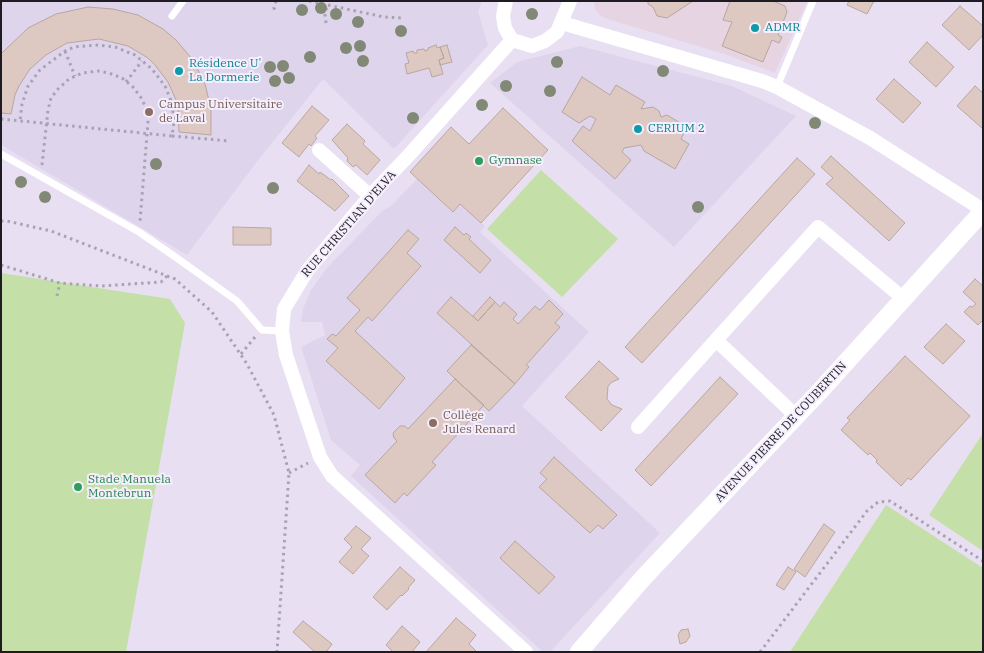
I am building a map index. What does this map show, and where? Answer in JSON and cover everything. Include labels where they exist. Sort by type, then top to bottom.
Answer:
[{"type":"street","points":[[506,1],[503,16],[505,28],[512,40],[532,46],[545,41],[557,32],[570,1]]},
{"type":"street","points":[[562,22],[777,87],[870,138],[983,211]]},
{"type":"street","name":"RUE CHRISTIAN D'ELVA","points":[[512,40],[370,196],[307,271],[284,309],[282,331],[286,354],[320,457],[332,476],[526,652]]},
{"type":"street","points":[[319,150],[370,196]]},
{"type":"street","name":"AVENUE PIERRE DE COUBERTIN","points":[[579,652],[644,577],[796,416],[983,211]]},
{"type":"street","points":[[638,428],[818,227],[904,299]]},
{"type":"street","points":[[716,340],[796,416]]},
{"type":"lane","points":[[172,16],[183,1]]},
{"type":"lane","points":[[777,87],[813,1]]},
{"type":"lane","points":[[1,154],[139,232],[237,301],[262,330],[282,331]]},
{"type":"path","points":[[276,1],[274,8],[277,13]]},
{"type":"path","points":[[309,1],[401,18]]},
{"type":"path","points":[[326,23],[327,5]]},
{"type":"path","points":[[20,121],[22,104],[28,86],[40,70],[65,51],[74,47],[98,45],[116,47],[135,55],[152,69],[165,86],[172,103],[174,122],[172,136]]},
{"type":"path","points":[[65,51],[75,76]]},
{"type":"path","points":[[126,82],[142,61]]},
{"type":"path","points":[[40,176],[48,110],[51,98],[58,89],[75,76],[98,71],[109,73],[126,82],[133,87],[144,104],[148,122],[139,232]]},
{"type":"path","points":[[1,119],[230,141]]},
{"type":"path","points":[[1,221],[51,231],[175,279],[212,312],[241,354],[274,415],[289,473],[277,652]]},
{"type":"path","points":[[1,265],[60,283],[101,286],[161,282],[166,276]]},
{"type":"path","points":[[57,296],[60,283]]},
{"type":"path","points":[[241,354],[262,330]]},
{"type":"path","points":[[289,473],[320,457]]},
{"type":"path","points":[[760,652],[867,511],[878,502],[890,501],[983,561]]},
{"type":"shaded area","name":"Campus Universitaire de Laval","points":[[1,1],[482,1],[478,12],[488,45],[394,149],[323,79],[256,163],[187,255],[1,145]]},
{"type":"shaded area","points":[[594,1],[807,2],[775,73],[724,54],[607,19],[601,16],[595,9]]},
{"type":"shaded area","points":[[580,46],[732,86],[796,116],[674,247],[490,83],[517,62]]},
{"type":"shaded area","name":"Collège Jules Renard","points":[[417,179],[452,212],[460,204],[485,226],[480,232],[589,332],[522,406],[660,533],[550,652],[543,652],[351,476],[360,465],[331,440],[301,347],[325,335],[322,322],[301,322],[303,309],[311,290],[326,269],[383,210],[390,207]]},
{"type":"green space","points":[[541,170],[618,239],[562,297],[487,229]]},
{"type":"green space","name":"Stade Manuela Montebrun","points":[[1,273],[170,299],[185,323],[126,652],[1,652]]},
{"type":"green space","points":[[983,433],[983,551],[929,515]]},
{"type":"green space","points":[[886,505],[983,568],[983,652],[790,652]]},
{"type":"building","points":[[648,1],[693,1],[667,18],[657,16],[653,7],[648,4]]},
{"type":"building","name":"ADMR","points":[[730,1],[773,1],[785,6],[787,12],[778,35],[782,37],[779,43],[772,40],[763,62],[722,46],[732,22],[723,20]]},
{"type":"building","points":[[849,1],[874,1],[867,14],[847,5]]},
{"type":"building","points":[[960,6],[983,26],[983,35],[969,50],[942,25]]},
{"type":"building","name":"Résidence U' La Dormerie","points":[[88,7],[113,9],[138,15],[163,29],[176,40],[193,60],[205,84],[211,109],[211,135],[179,132],[176,100],[168,82],[155,65],[148,58],[128,46],[99,39],[67,43],[46,55],[30,69],[19,86],[11,114],[1,113],[1,54],[28,28],[56,14]]},
{"type":"building","points":[[927,42],[954,67],[936,87],[909,62]]},
{"type":"building","points":[[436,45],[437,48],[440,47],[444,58],[439,60],[443,74],[432,77],[429,68],[407,74],[405,64],[409,63],[406,53],[413,51],[417,53],[417,50],[424,49],[425,51]]},
{"type":"building","points":[[447,45],[452,62],[440,65],[439,60],[444,58],[440,47]]},
{"type":"building","name":"CERIUM 2","points":[[582,77],[610,95],[616,85],[645,102],[641,109],[653,107],[659,111],[661,117],[667,115],[687,127],[681,139],[689,144],[675,169],[644,151],[641,145],[624,148],[622,152],[631,160],[615,179],[572,141],[583,126],[590,131],[596,119],[590,116],[579,123],[562,112]]},
{"type":"building","points":[[894,79],[921,103],[903,123],[876,99]]},
{"type":"building","points":[[975,86],[983,93],[983,129],[957,106]]},
{"type":"building","points":[[312,106],[329,120],[315,136],[317,138],[311,146],[309,144],[299,157],[282,143]]},
{"type":"building","name":"Gymnase","points":[[503,108],[548,150],[481,223],[460,204],[453,212],[410,172],[451,127],[469,144]]},
{"type":"building","points":[[347,124],[365,141],[363,144],[380,160],[367,175],[356,165],[353,167],[347,161],[348,158],[332,140]]},
{"type":"building","points":[[831,156],[905,223],[889,241],[826,184],[833,178],[821,167]]},
{"type":"building","points":[[797,158],[815,174],[642,363],[625,347]]},
{"type":"building","points":[[309,165],[319,174],[320,172],[332,179],[349,196],[335,211],[297,181]]},
{"type":"building","points":[[233,227],[271,228],[271,245],[233,245]]},
{"type":"building","points":[[455,227],[464,235],[466,233],[471,237],[469,239],[491,260],[480,273],[444,240]]},
{"type":"building","points":[[408,230],[419,239],[407,253],[421,266],[372,321],[368,317],[355,331],[405,378],[379,409],[326,361],[338,348],[327,339],[332,334],[336,336],[360,310],[347,298]]},
{"type":"building","points":[[975,279],[983,286],[983,320],[978,325],[964,312],[970,306],[972,307],[976,304],[963,292]]},
{"type":"building","points":[[451,297],[478,321],[495,302],[500,307],[504,302],[517,314],[513,319],[518,324],[535,306],[540,310],[549,300],[563,314],[555,323],[560,327],[526,365],[529,367],[515,384],[437,313]]},
{"type":"building","points":[[490,297],[495,302],[478,321],[473,316]]},
{"type":"building","points":[[946,324],[965,341],[943,364],[924,347]]},
{"type":"building","points":[[471,345],[515,384],[489,411],[447,371]]},
{"type":"building","points":[[905,356],[970,416],[911,480],[908,478],[901,486],[876,462],[877,460],[870,453],[868,455],[841,430],[850,420],[847,418]]},
{"type":"building","points":[[599,361],[619,379],[608,386],[607,399],[612,405],[622,409],[601,431],[565,397]]},
{"type":"building","points":[[720,377],[738,394],[651,486],[635,470]]},
{"type":"building","points":[[455,379],[484,405],[432,462],[436,465],[407,496],[404,493],[395,503],[365,475],[397,441],[393,433],[400,426],[405,426],[408,429]]},
{"type":"building","points":[[554,457],[617,515],[603,529],[598,525],[590,533],[539,487],[547,479],[540,473]]},
{"type":"building","points":[[824,524],[835,532],[805,577],[794,569]]},
{"type":"building","points":[[356,526],[371,538],[361,549],[369,556],[353,574],[339,562],[352,547],[344,539]]},
{"type":"building","points":[[515,541],[555,577],[539,594],[500,558]]},
{"type":"building","points":[[400,567],[415,580],[409,589],[387,610],[373,597]]},
{"type":"building","points":[[788,567],[796,572],[784,590],[776,585]]},
{"type":"building","points":[[456,618],[476,635],[469,644],[477,652],[426,652]]},
{"type":"building","points":[[303,621],[332,644],[326,652],[315,652],[293,632]]},
{"type":"building","points":[[402,626],[420,642],[412,652],[393,652],[386,645]]},
{"type":"building","points":[[688,629],[690,636],[686,642],[680,644],[678,635],[681,630]]},
{"type":"place","name":"ADMR","points":[[755,28]]},
{"type":"place","name":"Résidence U' La Dormerie","points":[[179,71]]},
{"type":"place","name":"Campus Universitaire de Laval","points":[[149,112]]},
{"type":"place","name":"CERIUM 2","points":[[638,129]]},
{"type":"place","name":"Gymnase","points":[[479,161]]},
{"type":"place","name":"Collège Jules Renard","points":[[433,423]]},
{"type":"place","name":"Stade Manuela Montebrun","points":[[78,487]]}]
